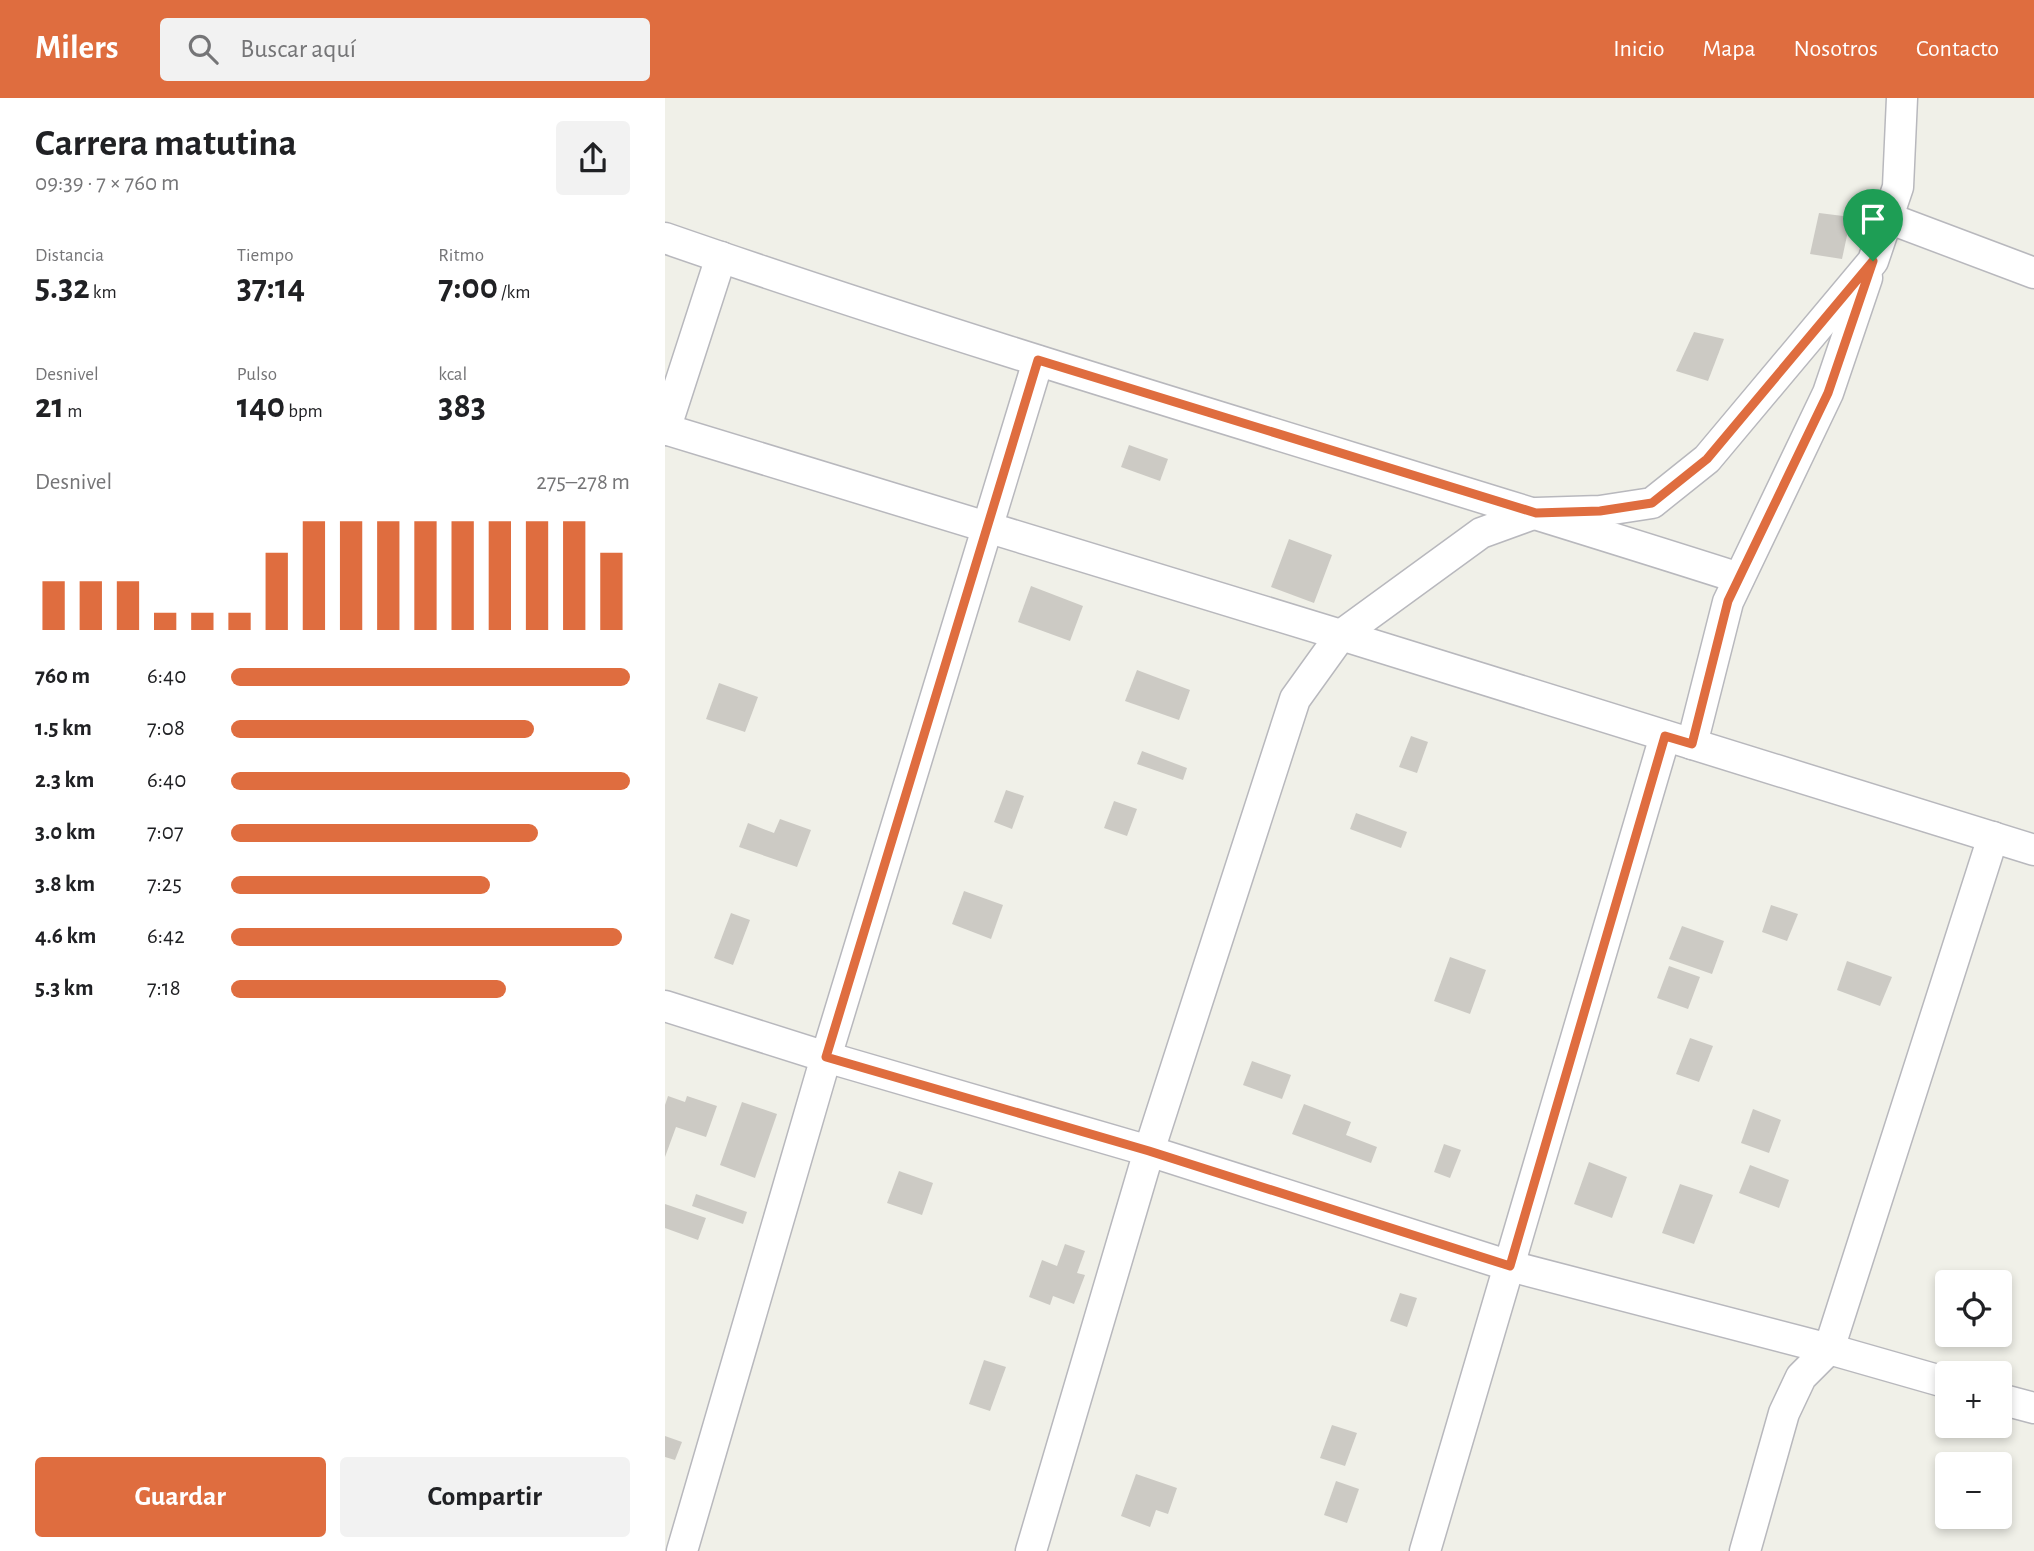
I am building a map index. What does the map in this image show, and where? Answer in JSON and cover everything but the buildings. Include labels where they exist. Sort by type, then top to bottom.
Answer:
[{"type":"street","points":[[1425,1551],[1510,1266],[1679,740],[1728,601],[1828,393],[1888,218],[1898,187],[1902,98]]},
{"type":"street","points":[[1888,218],[2034,273]]},
{"type":"street","points":[[665,238],[1038,360],[1739,578]]},
{"type":"street","points":[[721,257],[665,429],[2034,850]]},
{"type":"street","points":[[1031,1551],[1149,1151],[1295,699],[1341,635],[1481,533],[1536,513],[1600,511],[1652,503],[1707,459],[1873,261]]},
{"type":"street","points":[[682,1551],[826,1057],[1038,360]]},
{"type":"street","points":[[1745,1551],[1784,1412],[1801,1377],[1829,1349],[1993,837]]},
{"type":"street","points":[[665,1006],[826,1057],[1149,1151],[1510,1266],[1829,1349],[1935,1380]]},
{"type":"street","points":[[2012,1402],[2034,1408]]},
{"type":"route","points":[[1873,261],[1828,393],[1728,601],[1692,744],[1665,736],[1510,1266],[1149,1151],[826,1057],[1038,360],[1536,513],[1600,511],[1652,503],[1707,459],[1873,261]]}]
